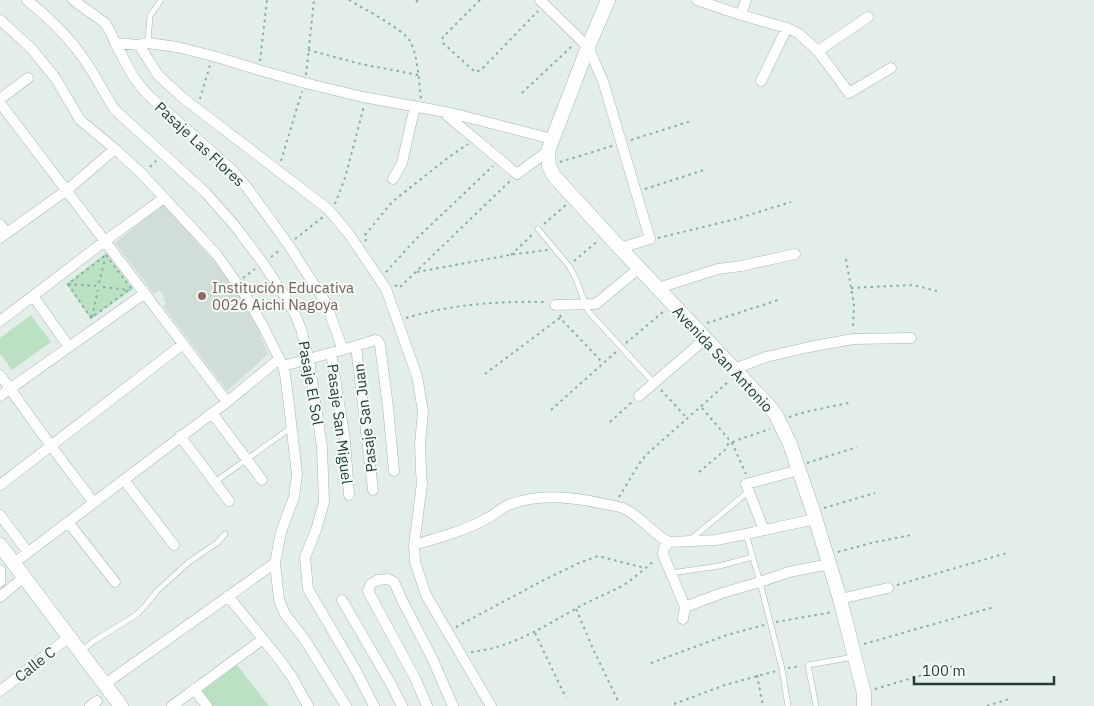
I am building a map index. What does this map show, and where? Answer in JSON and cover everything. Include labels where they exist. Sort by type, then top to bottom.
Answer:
[{"type":"street","name":"Pasaje El Sol","points":[[27,0],[63,33],[85,60],[115,110],[206,193],[263,264],[295,314],[309,360],[322,447],[324,502],[316,530],[305,557],[308,589],[355,669],[374,706]]},
{"type":"street","name":"Pasaje Las Flores","points":[[73,0],[105,23],[112,33],[115,43],[134,78],[147,94],[231,169],[245,185],[288,244],[326,303],[343,350]]},
{"type":"street","points":[[443,111],[517,174],[550,145],[584,42],[608,0]]},
{"type":"street","points":[[697,0],[798,33],[818,51],[849,93],[891,68]]},
{"type":"street","points":[[741,15],[746,0]]},
{"type":"street","points":[[542,2],[584,42],[603,80],[650,239],[620,248]]},
{"type":"street","points":[[818,51],[868,18]]},
{"type":"street","points":[[0,20],[31,48],[56,80],[80,120],[142,174],[217,255],[237,282],[263,326],[285,374],[297,474],[294,497],[280,532],[275,563],[279,600],[286,614],[305,640],[346,706]]},
{"type":"street","points":[[761,81],[787,28]]},
{"type":"street","points":[[115,43],[177,46],[305,83],[363,97],[443,111],[550,145]]},
{"type":"street","points":[[144,44],[158,75],[183,98],[328,209],[391,287],[397,319],[418,376],[423,411],[420,444],[422,483],[414,545],[415,562],[426,595],[491,706]]},
{"type":"street","points":[[0,99],[28,78]]},
{"type":"street","points":[[0,103],[67,190],[140,296],[184,344],[228,402]]},
{"type":"street","points":[[393,180],[402,162],[419,107]]},
{"type":"street","name":"Avenida San Antonio","points":[[550,145],[549,166],[554,176],[768,406],[780,423],[790,444],[829,560],[854,652],[864,699]]},
{"type":"street","points":[[0,224],[3,236],[67,190],[115,149]]},
{"type":"street","points":[[0,321],[164,198]]},
{"type":"street","points":[[658,288],[718,269],[795,254]]},
{"type":"street","points":[[555,305],[596,304],[639,268]]},
{"type":"street","points":[[33,296],[69,347]]},
{"type":"street","points":[[0,396],[69,347],[94,322],[140,296]]},
{"type":"street","points":[[735,371],[766,357],[809,347],[853,339],[911,338]]},
{"type":"street","points":[[640,396],[705,339]]},
{"type":"street","points":[[14,564],[180,436],[281,362],[309,360],[375,340],[378,341],[388,407],[394,471]]},
{"type":"street","points":[[0,485],[184,344]]},
{"type":"street","name":"Pasaje San Juan","points":[[356,346],[373,490]]},
{"type":"street","name":"Pasaje San Miguel","points":[[331,353],[345,440],[349,495]]},
{"type":"street","points":[[0,374],[94,503]]},
{"type":"street","points":[[212,413],[262,480]]},
{"type":"street","points":[[180,436],[229,501]]},
{"type":"street","points":[[764,530],[748,486],[798,468]]},
{"type":"street","points":[[124,480],[174,545]]},
{"type":"street","points":[[414,545],[459,531],[486,519],[508,505],[530,499],[553,497],[593,501],[622,508],[636,516],[669,542],[716,540],[764,530],[814,515]]},
{"type":"street","points":[[0,515],[28,552]]},
{"type":"street","points":[[68,522],[115,582]]},
{"type":"street","points":[[669,542],[664,548],[663,554],[685,607],[683,619]]},
{"type":"street","points":[[0,545],[122,706]]},
{"type":"street","points":[[685,607],[722,592],[829,560]]},
{"type":"street","points":[[105,684],[275,563]]},
{"type":"street","points":[[0,570],[0,582]]},
{"type":"street","points":[[0,597],[24,578]]},
{"type":"street","points":[[427,706],[368,590],[371,584],[378,580],[388,579],[394,582],[433,660],[453,706]]},
{"type":"street","points":[[841,605],[888,588]]},
{"type":"street","points":[[228,596],[286,668],[308,706]]},
{"type":"street","points":[[342,600],[402,706]]},
{"type":"street","name":"Calle C","points":[[0,691],[69,637]]},
{"type":"street","points":[[172,706],[263,639]]},
{"type":"street","points":[[194,690],[207,706]]},
{"type":"lane","points":[[144,44],[150,16],[161,0]]},
{"type":"lane","points":[[538,229],[569,266],[588,311],[655,383]]},
{"type":"lane","points":[[215,482],[292,426]]},
{"type":"lane","points":[[689,541],[748,486]]},
{"type":"lane","points":[[80,652],[136,615],[157,591],[189,562],[225,534]]},
{"type":"lane","points":[[746,534],[782,669],[788,706]]},
{"type":"lane","points":[[671,573],[718,566],[753,557]]},
{"type":"lane","points":[[816,706],[808,665],[854,652]]},
{"type":"path","points":[[259,70],[267,0]]},
{"type":"path","points":[[278,170],[305,83],[314,0]]},
{"type":"path","points":[[350,0],[400,31],[412,43],[418,75],[419,107]]},
{"type":"path","points":[[480,0],[442,40],[475,72],[481,70],[542,2]]},
{"type":"path","points":[[522,93],[584,42]]},
{"type":"path","points":[[308,50],[361,64],[418,75]]},
{"type":"path","points":[[197,108],[213,56]]},
{"type":"path","points":[[332,214],[345,178],[363,110],[363,97]]},
{"type":"path","points":[[359,249],[366,240],[365,235],[392,202],[450,156],[476,139]]},
{"type":"path","points":[[142,174],[158,159],[158,155],[168,158]]},
{"type":"path","points":[[386,272],[416,239],[500,160]]},
{"type":"path","points":[[636,192],[707,169]]},
{"type":"path","points":[[391,279],[391,287],[400,288],[517,174]]},
{"type":"path","points":[[650,239],[736,218],[791,202]]},
{"type":"path","points":[[569,266],[606,234]]},
{"type":"path","points":[[102,243],[106,255],[130,289]]},
{"type":"path","points":[[416,272],[555,249]]},
{"type":"path","points":[[100,283],[106,255]]},
{"type":"path","points":[[68,284],[106,255]]},
{"type":"path","points":[[846,259],[854,305],[853,339]]},
{"type":"path","points":[[61,275],[94,322]]},
{"type":"path","points":[[68,284],[96,286]]},
{"type":"path","points":[[851,288],[914,285],[937,291]]},
{"type":"path","points":[[103,287],[130,289],[140,296]]},
{"type":"path","points":[[94,322],[130,289]]},
{"type":"path","points":[[94,322],[98,290]]},
{"type":"path","points":[[695,327],[781,299]]},
{"type":"path","points":[[397,319],[425,312],[483,304],[552,302],[562,320],[603,363]]},
{"type":"path","points":[[552,410],[672,303]]},
{"type":"path","points":[[485,374],[561,317]]},
{"type":"path","points":[[614,506],[641,461],[701,407],[735,371]]},
{"type":"path","points":[[655,383],[687,418]]},
{"type":"path","points":[[610,422],[640,396]]},
{"type":"path","points":[[699,472],[725,450],[728,444],[802,413],[852,402]]},
{"type":"path","points":[[701,407],[732,443],[748,486]]},
{"type":"path","points":[[798,468],[857,448]]},
{"type":"path","points":[[814,515],[875,493]]},
{"type":"path","points":[[829,560],[875,542],[912,535]]},
{"type":"path","points":[[888,588],[1007,553]]},
{"type":"path","points":[[460,654],[491,649],[535,633],[576,609],[622,586],[663,554]]},
{"type":"path","points":[[447,632],[542,581],[598,556],[645,568]]},
{"type":"path","points":[[651,663],[727,635],[841,605]]},
{"type":"path","points":[[854,652],[994,607]]},
{"type":"path","points":[[576,609],[619,703]]},
{"type":"path","points":[[535,633],[566,698]]},
{"type":"path","points":[[674,704],[758,675],[808,665]]},
{"type":"path","points":[[864,699],[952,666]]},
{"type":"path","points":[[758,675],[763,706]]},
{"type":"path","points":[[987,706],[1009,699]]},
{"type":"shaded area","name":"Institución Educativa 0026 Aichi Nagoya","points":[[164,204],[234,285],[254,318],[268,354],[227,391],[163,306],[167,304],[159,290],[154,294],[115,243]]},
{"type":"green space","points":[[106,253],[133,289],[91,319],[66,284]]},
{"type":"green space","points":[[31,315],[51,342],[12,370],[0,354],[0,338]]},
{"type":"green space","points":[[237,665],[269,706],[212,706],[201,692]]},
{"type":"place","name":"Institución Educativa 0026 Aichi Nagoya","points":[[202,296]]}]
